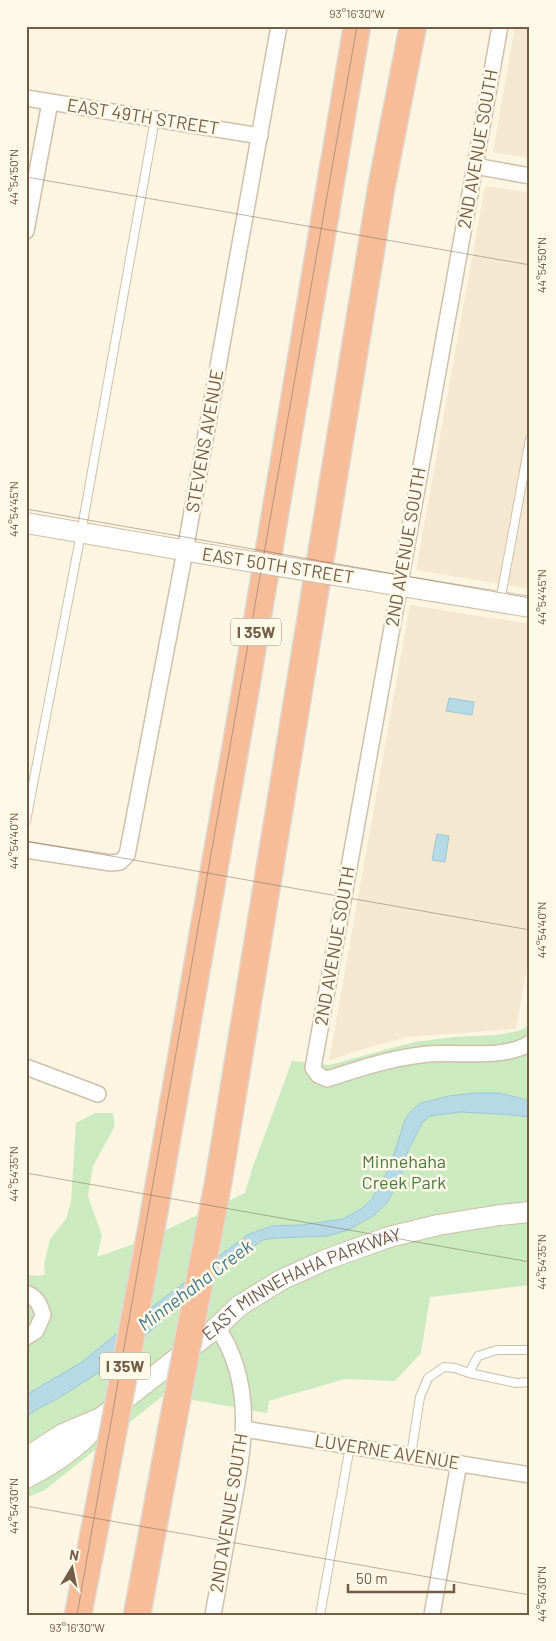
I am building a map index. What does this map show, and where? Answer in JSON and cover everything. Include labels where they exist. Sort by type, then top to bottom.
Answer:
[{"type":"highway","name":"I 35W","points":[[78,1615],[150,1236],[244,703],[358,26]]},
{"type":"highway","name":"I 35W","points":[[137,1615],[219,1178],[381,189],[413,26]]},
{"type":"street","name":"STEVENS AVENUE","points":[[26,850],[111,863],[120,862],[127,855],[185,551],[279,26]]},
{"type":"street","name":"2ND AVENUE SOUTH","points":[[500,26],[313,1068],[318,1076],[328,1079],[392,1060],[422,1054],[515,1051],[530,1043]]},
{"type":"street","name":"EAST 49TH STREET","points":[[26,98],[260,136]]},
{"type":"street","points":[[26,232],[50,102]]},
{"type":"street","points":[[475,166],[530,176]]},
{"type":"street","name":"EAST 50TH STREET","points":[[26,523],[530,607]]},
{"type":"street","points":[[26,1067],[98,1094]]},
{"type":"street","name":"EAST MINNEHAHA PARKWAY","points":[[26,1478],[86,1438],[101,1418],[217,1327],[238,1306],[281,1280],[368,1243],[438,1225],[500,1214],[530,1212]]},
{"type":"street","points":[[26,1294],[30,1294],[40,1303],[43,1316],[31,1334]]},
{"type":"street","name":"2ND AVENUE SOUTH","points":[[212,1615],[238,1478],[244,1429],[242,1391],[237,1372],[230,1350],[217,1327]]},
{"type":"street","name":"EAST MINNEHAHA PARKWAY","points":[[26,1458],[63,1434],[101,1418]]},
{"type":"street","name":"LUVERNE AVENUE","points":[[244,1429],[530,1475]]},
{"type":"street","points":[[432,1615],[459,1463]]},
{"type":"lane","points":[[26,821],[81,533],[155,119]]},
{"type":"lane","points":[[500,602],[530,439]]},
{"type":"lane","points":[[469,1373],[478,1356],[497,1350],[530,1350]]},
{"type":"lane","points":[[411,1455],[420,1397],[428,1378],[444,1367],[516,1383],[530,1382]]},
{"type":"lane","points":[[320,1615],[350,1446]]},
{"type":"shaded area","points":[[515,26],[530,26],[530,158],[493,152]]},
{"type":"shaded area","points":[[485,186],[530,193],[530,589],[416,570]]},
{"type":"shaded area","points":[[410,605],[530,624],[530,951],[516,1029],[407,1037],[356,1051],[329,1061]]},
{"type":"green space","name":"Minnehaha Creek Park","points":[[530,1025],[530,1285],[430,1297],[421,1353],[395,1381],[345,1379],[269,1401],[267,1413],[164,1395],[45,1490],[26,1498],[26,1275],[39,1276],[45,1274],[44,1264],[50,1239],[66,1219],[71,1202],[76,1123],[95,1113],[113,1113],[115,1126],[93,1166],[88,1196],[102,1236],[97,1257],[142,1241],[245,1193],[292,1061],[329,1065],[414,1042],[495,1035],[519,1031]]},
{"type":"water","points":[[449,698],[474,702],[472,715],[446,711]]},
{"type":"water","points":[[437,834],[449,836],[445,862],[432,860]]},
{"type":"water","name":"Minnehaha Creek","points":[[500,1093],[530,1101],[530,1117],[461,1112],[430,1116],[422,1123],[408,1151],[402,1174],[387,1203],[373,1216],[348,1230],[328,1236],[263,1240],[240,1255],[109,1366],[26,1417],[26,1395],[82,1362],[247,1235],[272,1226],[301,1225],[343,1219],[361,1209],[371,1200],[389,1169],[405,1120],[411,1111],[421,1103],[449,1096]]}]
